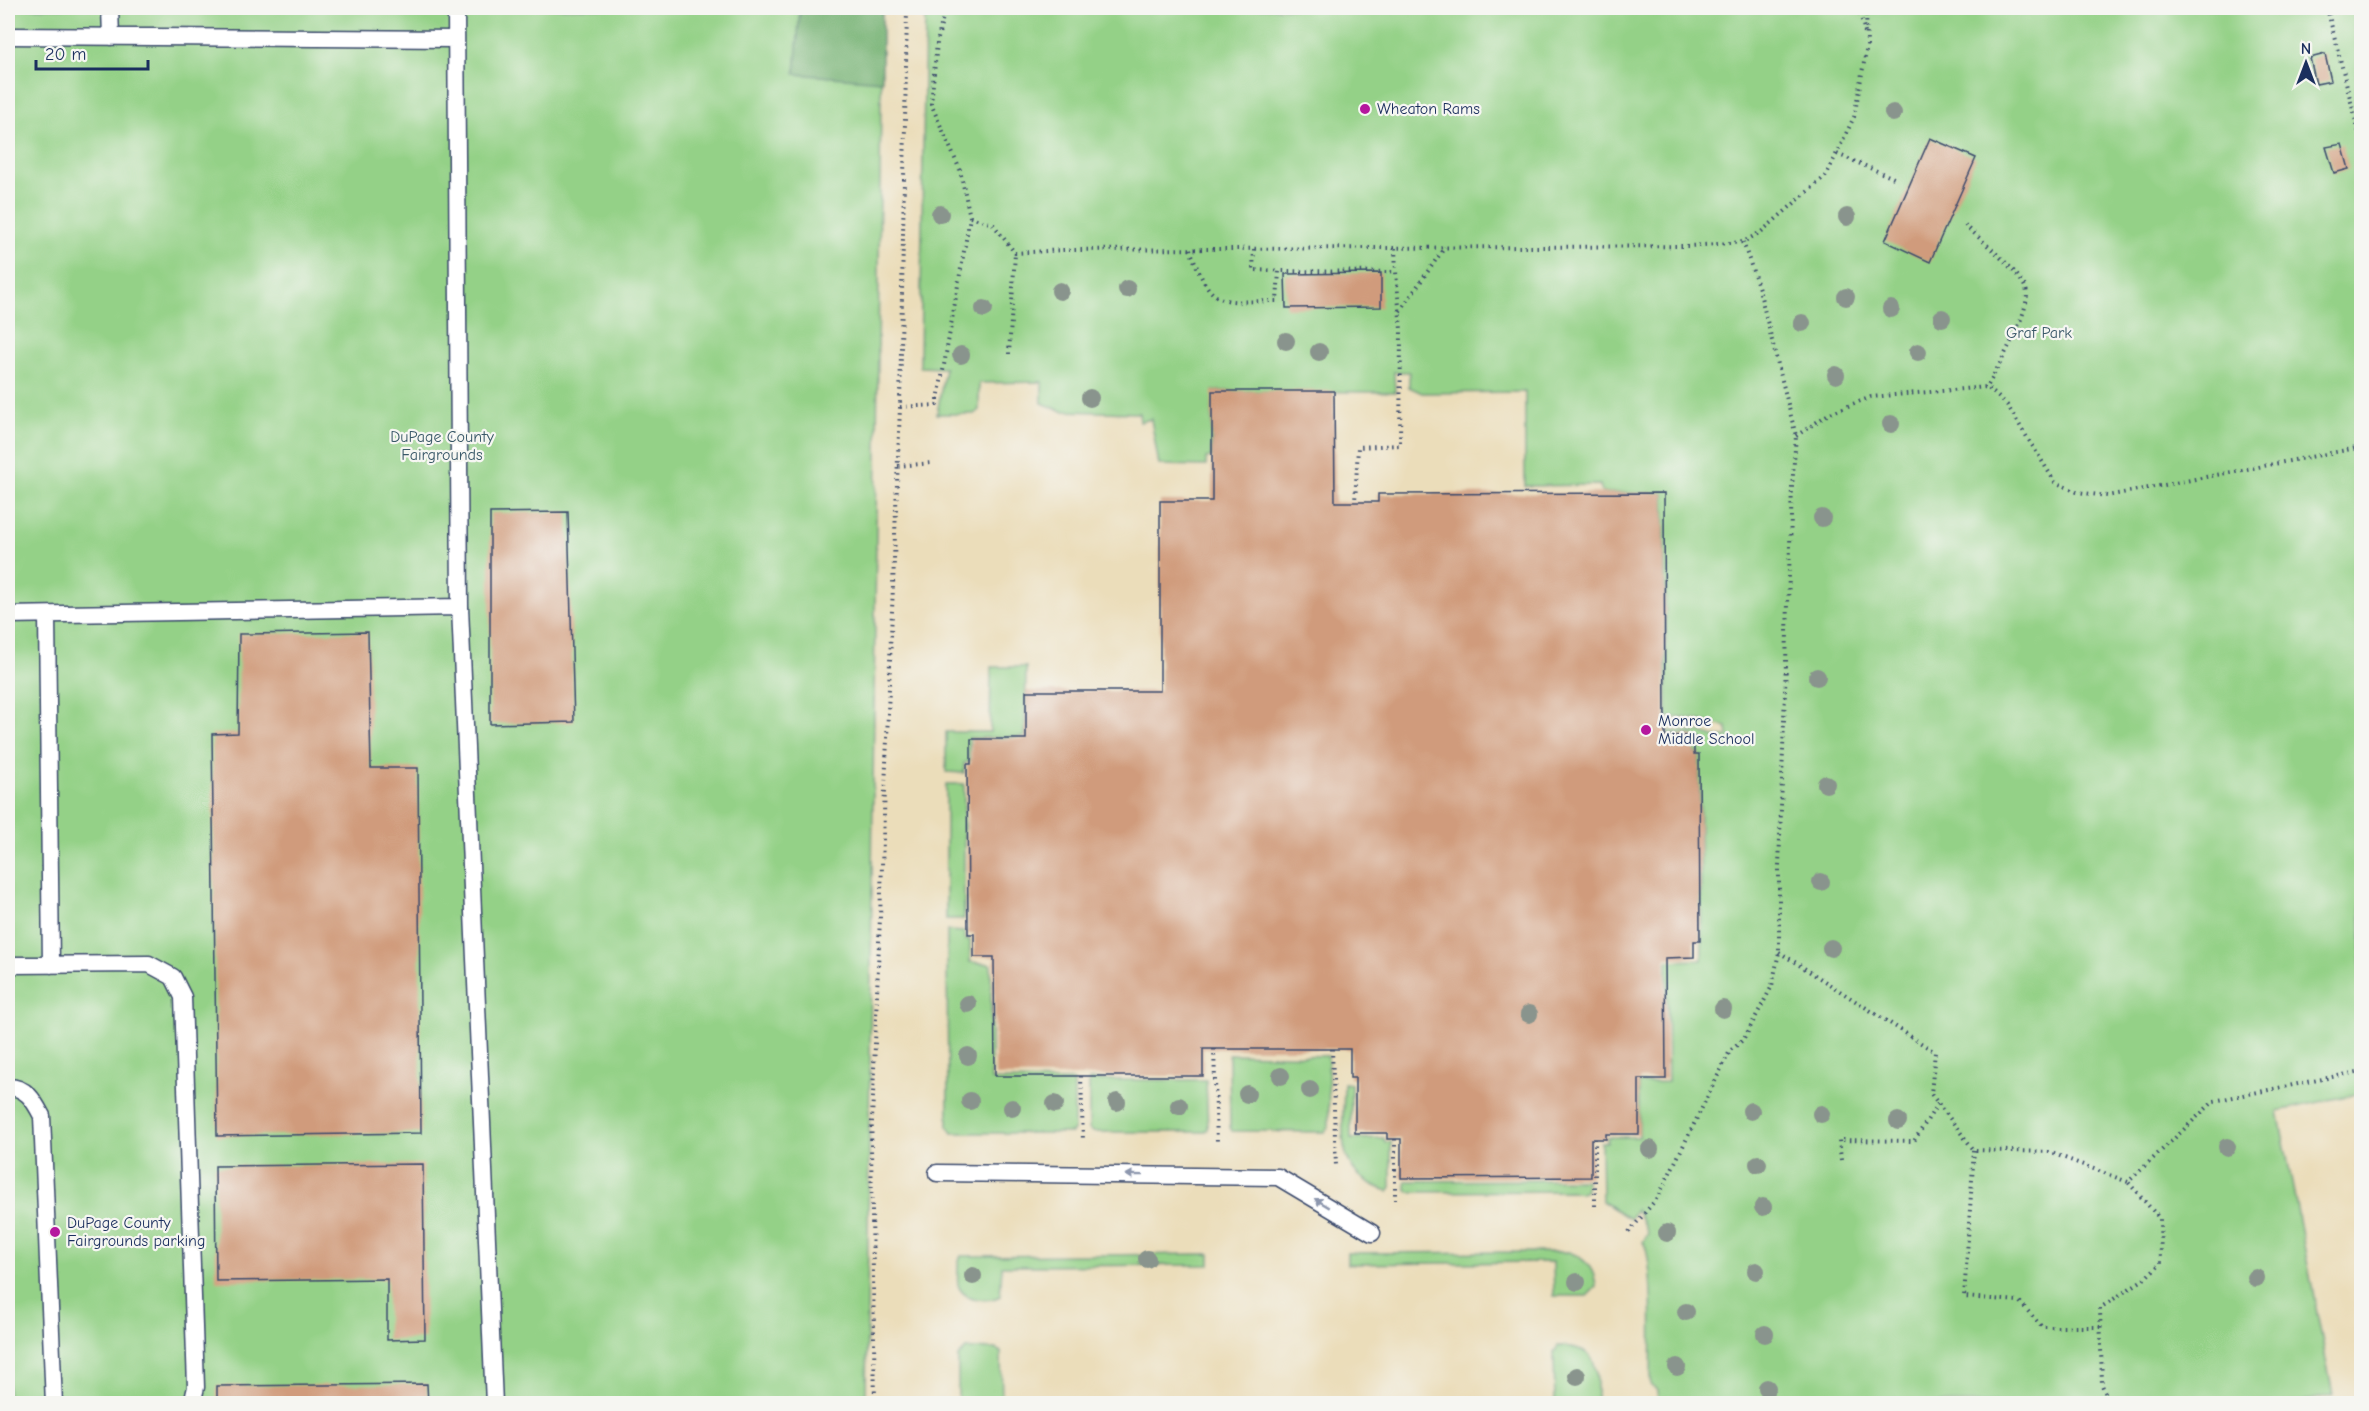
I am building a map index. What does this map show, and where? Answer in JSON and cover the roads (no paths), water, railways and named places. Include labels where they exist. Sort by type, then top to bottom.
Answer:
[{"type":"lane","points":[[110,8],[111,37]]},
{"type":"lane","points":[[456,8],[460,607],[495,1404]]},
{"type":"lane","points":[[8,36],[456,39]]},
{"type":"lane","points":[[8,615],[460,607]]},
{"type":"lane","points":[[47,616],[51,965]]},
{"type":"lane","points":[[8,965],[149,964],[173,977],[183,998],[196,1387],[192,1404]]},
{"type":"lane","points":[[8,1087],[14,1087],[32,1096],[42,1116],[54,1404]]},
{"type":"lane","points":[[937,1173],[1278,1177],[1372,1233]]},
{"type":"place","name":"Wheaton Rams","points":[[1365,109]]},
{"type":"place","name":"Monroe Middle School","points":[[1646,730]]},
{"type":"place","name":"DuPage County Fairgrounds parking","points":[[55,1232]]},
{"type":"park label","name":"Graf Park","points":[[2039,333]]},
{"type":"park label","name":"DuPage County Fairgrounds","points":[[442,446]]}]
